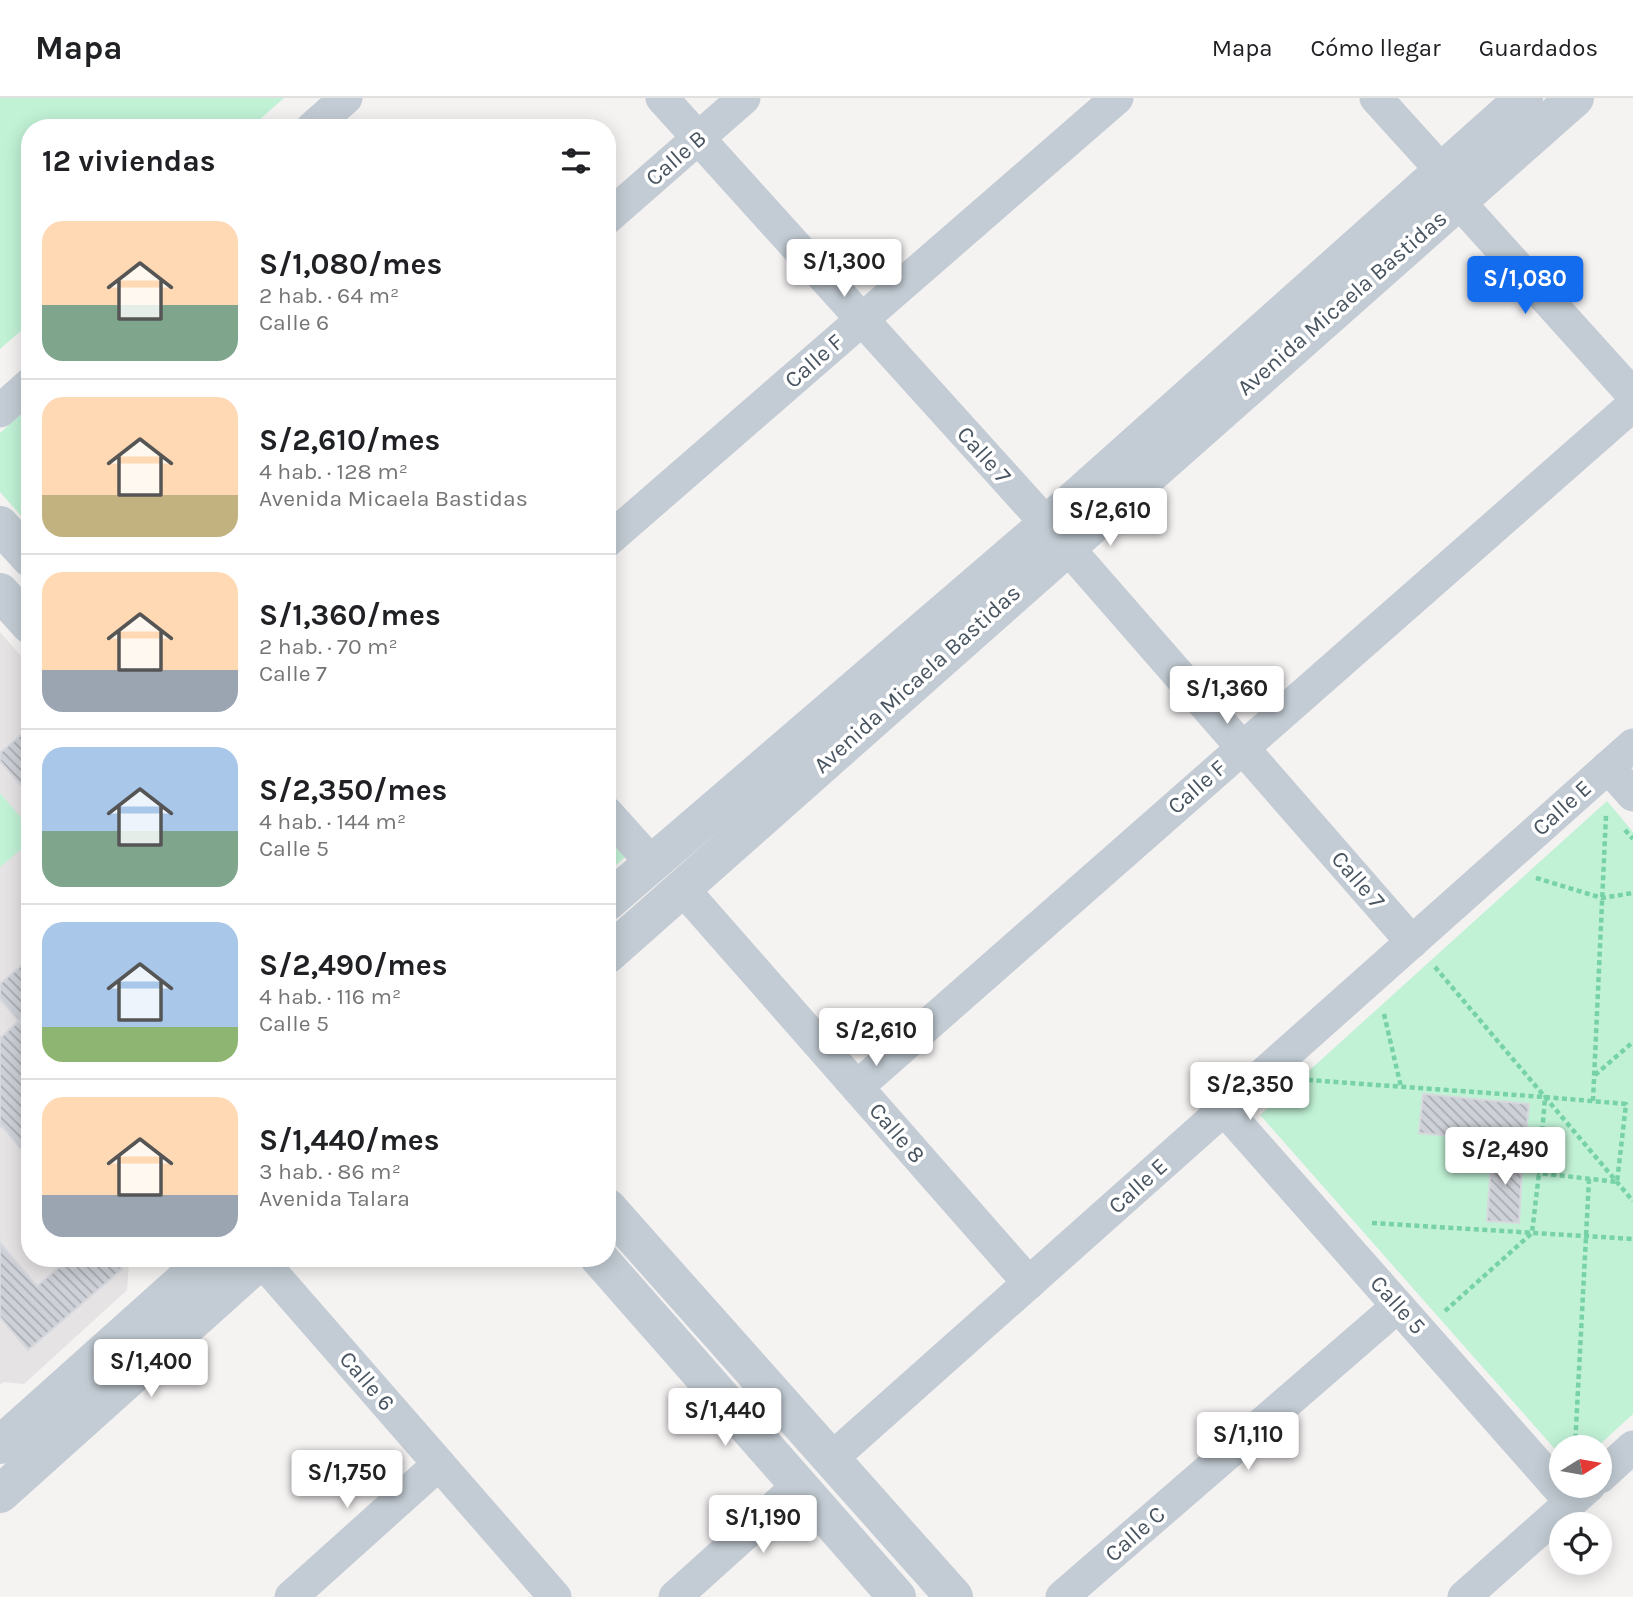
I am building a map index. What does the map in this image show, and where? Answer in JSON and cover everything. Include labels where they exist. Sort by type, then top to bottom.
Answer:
[{"type":"street","points":[[323,119],[346,98]]},
{"type":"street","name":"Calle 7","points":[[662,98],[1057,535],[1422,953]]},
{"type":"street","name":"Calle B","points":[[616,210],[744,98]]},
{"type":"street","name":"Calle F","points":[[616,533],[1116,98]]},
{"type":"street","points":[[1377,98],[1450,186],[1633,395]]},
{"type":"street","name":"Avenida Micaela Bastidas","points":[[1450,186],[1524,98]]},
{"type":"street","name":"Avenida Micaela Bastidas","points":[[616,947],[1057,535],[1450,186],[1575,98]]},
{"type":"street","points":[[0,411],[21,392]]},
{"type":"street","name":"Calle F","points":[[857,1087],[1633,405]]},
{"type":"street","points":[[0,525],[21,548]]},
{"type":"street","name":"Avenida Micaela Bastidas","points":[[616,894],[651,862],[1057,535]]},
{"type":"street","points":[[0,592],[21,615]]},
{"type":"street","name":"Calle E","points":[[831,1459],[1224,1109],[1422,953],[1633,745]]},
{"type":"street","points":[[1608,767],[1633,795]]},
{"type":"street","points":[[616,823],[651,862]]},
{"type":"street","name":"Calle 8","points":[[682,888],[1029,1283]]},
{"type":"street","name":"Calle 5","points":[[1224,1109],[1398,1306],[1549,1462]]},
{"type":"street","points":[[616,1217],[954,1597]]},
{"type":"street","points":[[0,1445],[199,1267]]},
{"type":"street","points":[[0,1494],[253,1267]]},
{"type":"street","name":"Calle 6","points":[[269,1267],[555,1597]]},
{"type":"street","points":[[606,1267],[897,1597]]},
{"type":"street","name":"Calle C","points":[[1062,1597],[1398,1306]]},
{"type":"street","points":[[1612,1466],[1633,1447]]},
{"type":"street","points":[[290,1597],[439,1464]]},
{"type":"street","points":[[675,1597],[799,1486]]},
{"type":"street","points":[[1464,1597],[1575,1498]]},
{"type":"path","points":[[1593,1101],[1606,807],[1597,816]]},
{"type":"path","points":[[1540,867],[1531,876],[1602,898],[1633,893]]},
{"type":"path","points":[[1422,953],[1633,1201]]},
{"type":"path","points":[[1373,1018],[1383,1009],[1401,1087]]},
{"type":"path","points":[[1594,1075],[1633,1042]]},
{"type":"path","points":[[1314,1071],[1304,1080],[1626,1104],[1617,1182]]},
{"type":"path","points":[[1422,1332],[1532,1233],[1545,1097]]},
{"type":"path","points":[[1539,1172],[1617,1182]]},
{"type":"path","points":[[1576,1435],[1589,1179]]},
{"type":"path","points":[[1371,1233],[1363,1222],[1633,1239]]},
{"type":"shaded area","points":[[0,632],[21,656],[21,1267],[129,1267],[127,1290],[24,1384],[3,1382],[0,1385]]},
{"type":"green space","points":[[0,98],[284,98],[260,119],[21,119],[21,331],[0,349]]},
{"type":"green space","points":[[21,414],[21,516],[0,492],[0,433]]},
{"type":"green space","points":[[0,793],[21,818],[21,850],[0,867]]},
{"type":"green space","points":[[1607,801],[1633,832],[1633,1414],[1610,1435],[1549,1435],[1549,1442],[1260,1115]]},
{"type":"green space","points":[[616,848],[625,857],[616,865]]},
{"type":"building","points":[[21,735],[21,786],[0,761],[0,753]]},
{"type":"building","points":[[21,966],[19,1021],[0,999],[0,984]]},
{"type":"building","points":[[19,1021],[21,1023],[21,1149],[2,1126],[0,1127],[0,1038]]},
{"type":"building","points":[[1423,1094],[1529,1104],[1525,1143],[1419,1133]]},
{"type":"building","points":[[1492,1150],[1523,1152],[1519,1223],[1487,1221]]},
{"type":"building","points":[[0,1243],[37,1286],[59,1267],[122,1269],[28,1350],[0,1317]]}]
